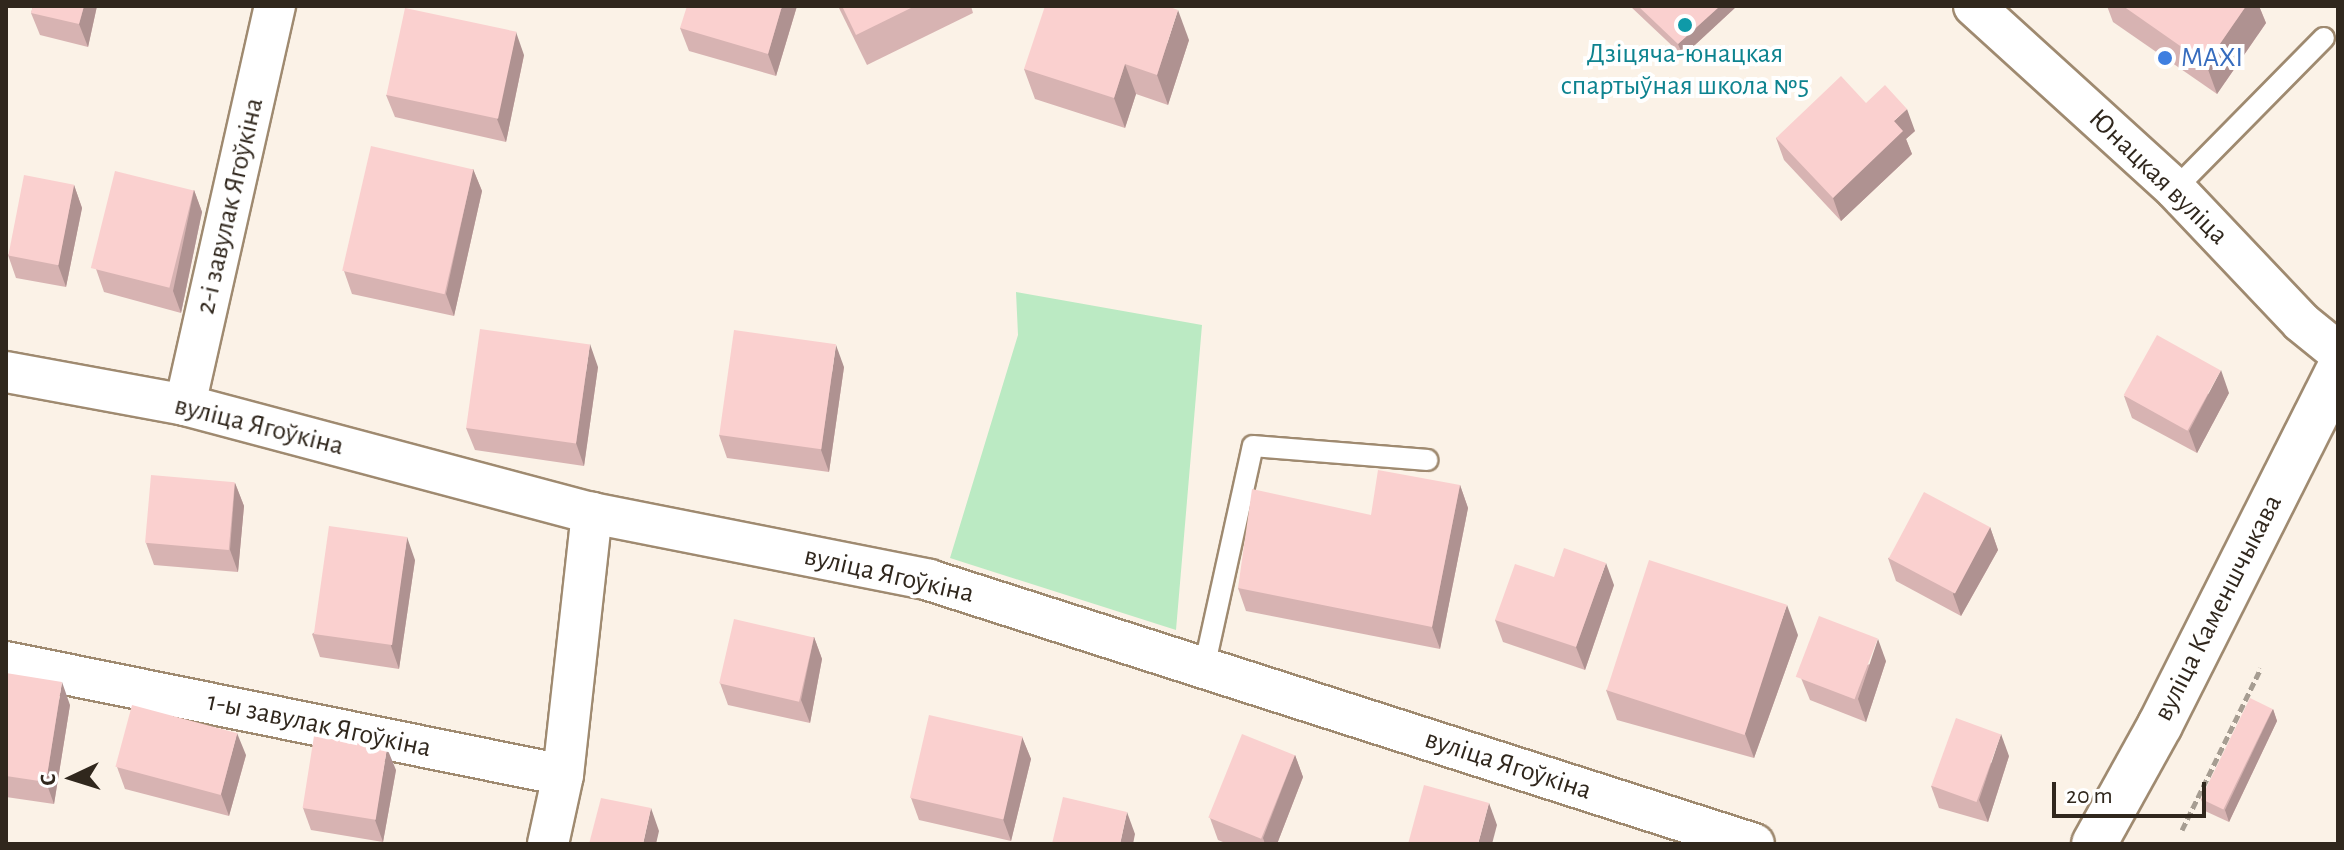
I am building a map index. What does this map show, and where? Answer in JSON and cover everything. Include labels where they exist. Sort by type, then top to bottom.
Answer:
[{"type":"street","name":"2-і завулак Ягоўкіна","points":[[185,405],[275,6]]},
{"type":"street","name":"Юнацкая вуліца","points":[[1974,6],[2175,189],[2301,322],[2338,352]]},
{"type":"street","name":"вуліца Каменшчыкава","points":[[2094,844],[2160,725],[2338,371]]},
{"type":"street","name":"вуліца Ягоўкіна","points":[[6,372],[185,405],[592,513],[929,580],[1754,844]]},
{"type":"street","points":[[548,844],[563,775],[592,513]]},
{"type":"street","name":"1-ы завулак Ягоўкіна","points":[[6,662],[563,775]]},
{"type":"lane","points":[[2175,189],[2324,38]]},
{"type":"lane","points":[[1204,668],[1253,446],[1427,460]]},
{"type":"path","points":[[2182,830],[2261,668]]},
{"type":"green space","points":[[1016,292],[1202,325],[1176,630],[950,558],[1018,335]]},
{"type":"building","points":[[33,6],[84,6],[79,24],[31,13]]},
{"type":"building","points":[[687,6],[782,6],[768,54],[680,28]]},
{"type":"building","points":[[842,6],[915,6],[856,35]]},
{"type":"building","points":[[1045,6],[1167,6],[1178,10],[1157,75],[1125,64],[1114,98],[1024,69]]},
{"type":"building","points":[[1638,6],[1720,6],[1678,44]]},
{"type":"building","points":[[2123,6],[2246,6],[2206,64]]},
{"type":"building","points":[[405,8],[517,32],[498,119],[386,95]]},
{"type":"building","points":[[1841,76],[1866,103],[1885,85],[1907,109],[1894,121],[1903,131],[1833,198],[1776,138]]},
{"type":"building","points":[[371,146],[473,170],[445,294],[342,271]]},
{"type":"building","points":[[115,171],[194,191],[169,288],[91,268]]},
{"type":"building","points":[[24,175],[74,185],[58,265],[8,255]]},
{"type":"building","points":[[480,329],[590,344],[576,443],[466,428]]},
{"type":"building","points":[[734,330],[836,344],[821,449],[719,435]]},
{"type":"building","points":[[2157,335],[2221,370],[2187,431],[2124,395]]},
{"type":"building","points":[[1378,470],[1460,485],[1432,627],[1238,588],[1252,489],[1371,515]]},
{"type":"building","points":[[151,475],[235,482],[229,550],[145,543]]},
{"type":"building","points":[[1924,492],[1990,527],[1955,593],[1889,558]]},
{"type":"building","points":[[329,526],[407,537],[392,645],[314,634]]},
{"type":"building","points":[[1564,548],[1606,563],[1576,647],[1495,620],[1515,564],[1554,577]]},
{"type":"building","points":[[1649,560],[1787,605],[1745,735],[1607,690]]},
{"type":"building","points":[[1819,616],[1878,639],[1855,699],[1796,677]]},
{"type":"building","points":[[734,619],[814,637],[799,702],[719,683]]},
{"type":"building","points":[[6,673],[62,682],[46,782],[6,776]]},
{"type":"building","points":[[2250,698],[2272,709],[2223,810],[2201,799]]},
{"type":"building","points":[[132,705],[237,733],[221,795],[115,767]]},
{"type":"building","points":[[929,715],[1023,737],[1003,819],[910,798]]},
{"type":"building","points":[[1956,718],[2001,734],[1976,802],[1931,786]]},
{"type":"building","points":[[1242,734],[1295,755],[1261,839],[1208,817]]},
{"type":"building","points":[[314,736],[387,748],[376,820],[303,808]]},
{"type":"building","points":[[1424,785],[1489,803],[1478,844],[1408,844]]},
{"type":"building","points":[[1063,797],[1127,812],[1120,844],[1052,844]]},
{"type":"building","points":[[601,798],[651,808],[643,844],[589,844]]},
{"type":"place","name":"Дзіцяча-юнацкая спартыўная школа №5","points":[[1685,25]]},
{"type":"place","name":"MAXI","points":[[2165,58]]}]
